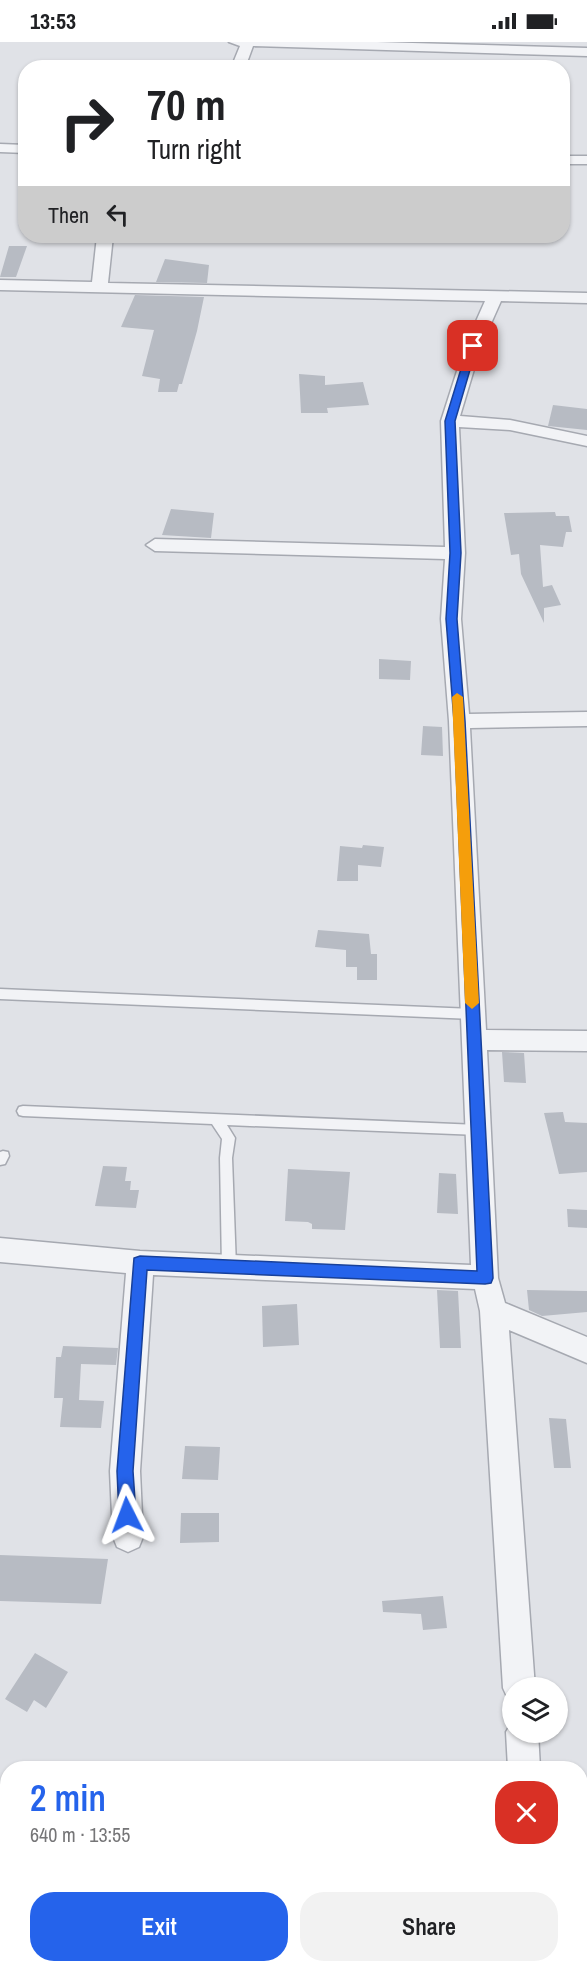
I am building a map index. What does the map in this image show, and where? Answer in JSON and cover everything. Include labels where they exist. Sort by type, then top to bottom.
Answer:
[{"type":"street","points":[[236,42],[500,46],[587,52]]},
{"type":"street","points":[[241,60],[248,42]]},
{"type":"street","points":[[0,148],[18,149]]},
{"type":"street","points":[[570,160],[587,160]]},
{"type":"street","points":[[99,288],[104,243]]},
{"type":"street","points":[[0,285],[587,298]]},
{"type":"street","points":[[496,295],[473,346],[450,421],[455,553],[451,619],[459,721],[480,1130],[485,1278],[494,1311],[518,1677]]},
{"type":"street","points":[[450,421],[510,425],[587,441]]},
{"type":"street","points":[[155,545],[455,553]]},
{"type":"street","points":[[459,721],[587,719]]},
{"type":"street","points":[[474,1040],[587,1041]]},
{"type":"street","points":[[0,1250],[140,1263],[485,1278]]},
{"type":"street","points":[[128,1537],[125,1471],[140,1263]]},
{"type":"street","points":[[494,1311],[587,1350]]},
{"type":"street","points":[[523,1743],[524,1761]]},
{"type":"lane","points":[[0,994],[473,1014]]},
{"type":"lane","points":[[23,1111],[480,1130]]},
{"type":"lane","points":[[216,1120],[229,1138],[226,1158],[229,1267]]},
{"type":"building","points":[[9,246],[27,246],[16,277],[0,277]]},
{"type":"building","points":[[165,259],[209,265],[207,283],[156,282]]},
{"type":"building","points":[[135,295],[204,297],[182,384],[179,384],[177,392],[158,392],[160,379],[142,376],[154,330],[121,327]]},
{"type":"building","points":[[299,374],[325,376],[325,385],[363,382],[369,405],[327,408],[328,413],[301,413]]},
{"type":"building","points":[[553,405],[587,409],[587,430],[548,426]]},
{"type":"building","points":[[171,509],[214,513],[211,538],[162,535]]},
{"type":"building","points":[[555,512],[556,516],[569,516],[572,532],[566,532],[563,547],[540,545],[543,587],[552,585],[561,605],[544,608],[544,623],[521,574],[519,554],[511,555],[504,513]]},
{"type":"building","points":[[379,659],[411,661],[410,680],[379,679]]},
{"type":"building","points":[[423,726],[442,727],[443,756],[421,755]]},
{"type":"building","points":[[363,845],[384,847],[381,867],[358,865],[358,881],[337,881],[340,846],[362,848]]},
{"type":"building","points":[[318,930],[369,934],[371,954],[377,954],[377,980],[357,980],[357,967],[346,967],[346,950],[315,947]]},
{"type":"building","points":[[502,1052],[524,1053],[526,1083],[504,1082]]},
{"type":"building","points":[[563,1112],[565,1122],[587,1123],[587,1172],[559,1174],[544,1113]]},
{"type":"building","points":[[103,1166],[127,1167],[125,1181],[131,1181],[130,1190],[139,1190],[136,1208],[95,1206]]},
{"type":"building","points":[[288,1169],[350,1172],[345,1230],[312,1229],[312,1224],[308,1222],[285,1221]]},
{"type":"building","points":[[439,1173],[456,1174],[458,1214],[437,1213]]},
{"type":"building","points":[[567,1209],[587,1210],[587,1228],[568,1227]]},
{"type":"building","points":[[437,1290],[458,1291],[461,1348],[440,1348]]},
{"type":"building","points":[[527,1290],[587,1291],[587,1312],[542,1316],[529,1310]]},
{"type":"building","points":[[297,1304],[299,1345],[263,1347],[262,1306]]},
{"type":"building","points":[[63,1346],[118,1348],[116,1365],[81,1364],[79,1400],[104,1401],[101,1428],[60,1427],[63,1398],[54,1398],[56,1357],[61,1357]]},
{"type":"building","points":[[549,1418],[566,1419],[571,1468],[554,1468]]},
{"type":"building","points":[[185,1446],[220,1447],[218,1480],[182,1479]]},
{"type":"building","points":[[181,1513],[219,1513],[219,1542],[180,1543]]},
{"type":"building","points":[[0,1555],[108,1559],[101,1604],[0,1601]]},
{"type":"building","points":[[443,1596],[447,1628],[423,1630],[421,1614],[383,1612],[382,1601]]},
{"type":"building","points":[[35,1653],[68,1672],[46,1708],[34,1700],[27,1712],[5,1699]]},
{"type":"slow traffic","points":[[457,697],[472,1003]]},
{"type":"route","points":[[127,1515],[125,1471],[140,1263],[485,1278],[480,1130],[459,721],[451,619],[455,553],[450,421],[473,346]]}]
